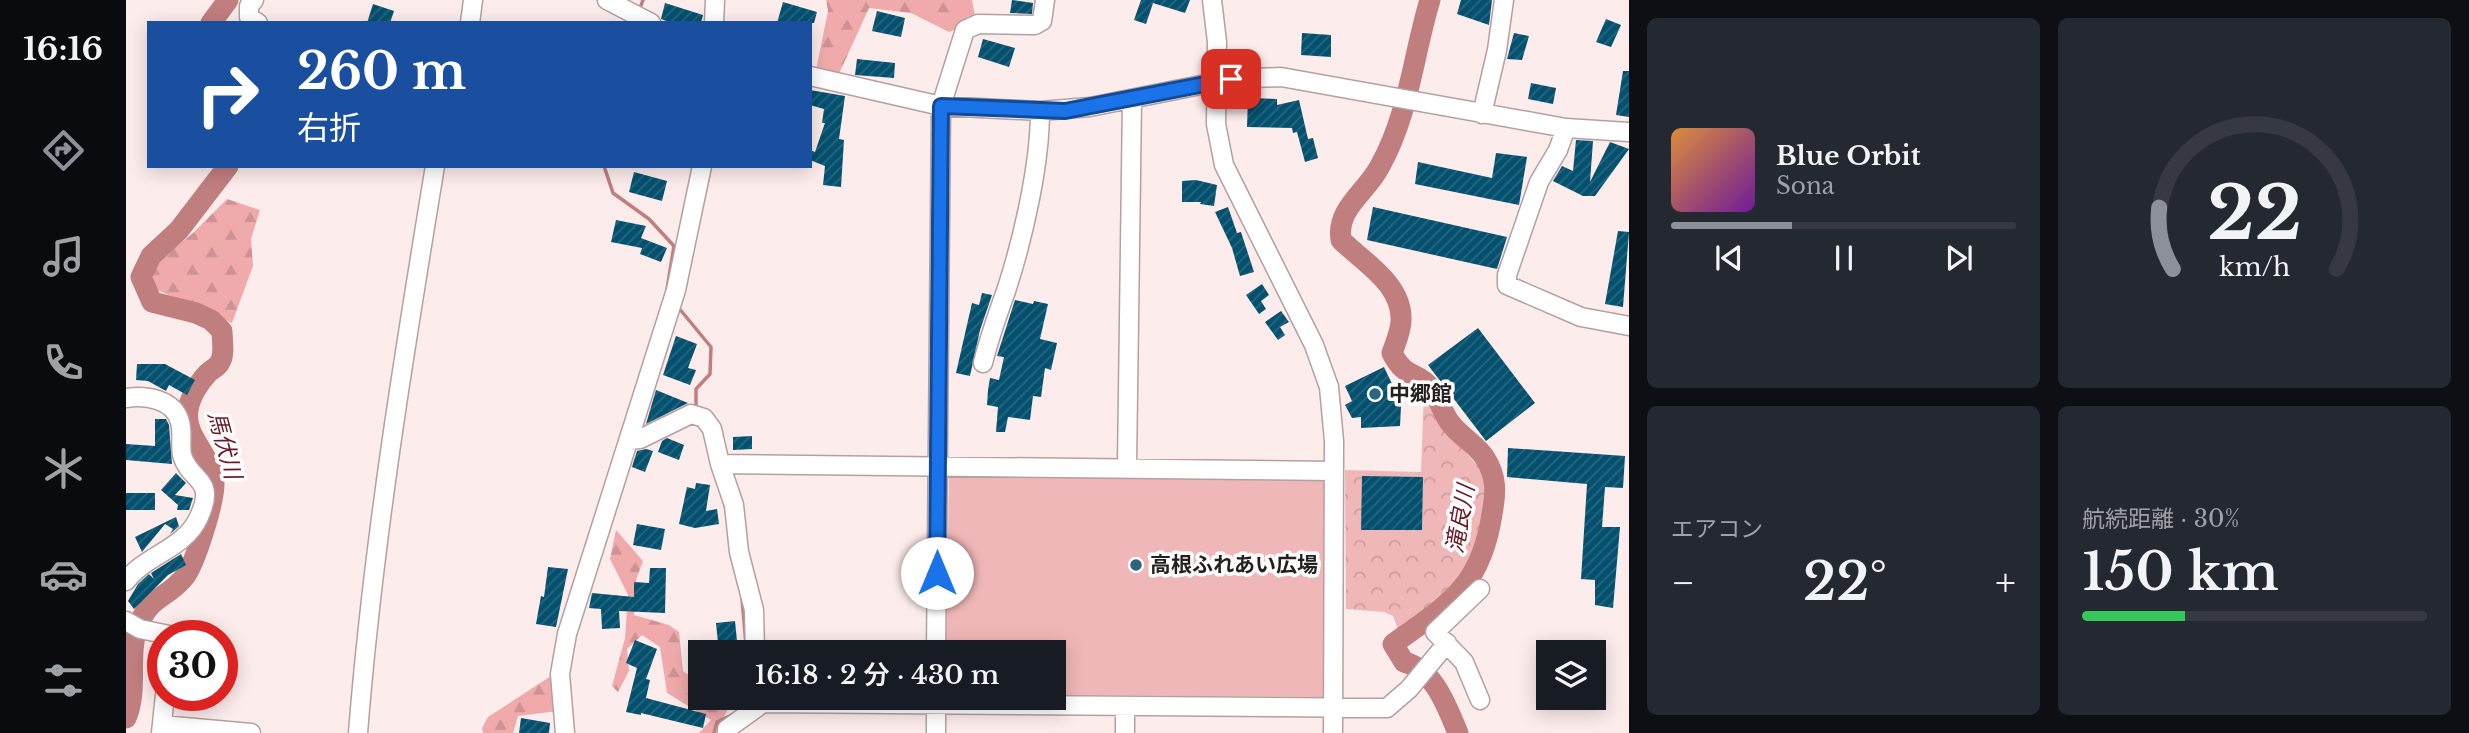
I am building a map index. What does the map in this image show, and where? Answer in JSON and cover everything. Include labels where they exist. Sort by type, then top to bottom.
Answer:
[{"type":"street","points":[[254,0],[249,6],[249,17],[255,21]]},
{"type":"street","points":[[470,21],[473,0]]},
{"type":"street","points":[[607,0],[648,21]]},
{"type":"street","points":[[714,21],[715,0]]},
{"type":"street","points":[[936,640],[941,106],[965,30],[978,24],[1035,25],[1042,21],[1045,0]]},
{"type":"street","points":[[1212,0],[1217,42],[1216,124],[1224,165],[1314,345],[1329,387],[1334,471],[1333,733]]},
{"type":"street","points":[[1482,114],[1497,50],[1504,0]]},
{"type":"street","points":[[812,76],[941,106],[1040,111],[1065,111],[1132,100],[1231,79],[1281,78],[1566,128],[1629,132]]},
{"type":"street","points":[[1127,466],[1132,100]]},
{"type":"street","points":[[983,363],[992,324],[1006,291],[1040,153],[1040,111]]},
{"type":"street","points":[[1566,128],[1558,150],[1539,182],[1507,275],[1507,285],[1581,317],[1629,326]]},
{"type":"street","points":[[358,733],[363,659],[397,400],[435,168]]},
{"type":"street","points":[[565,733],[561,662],[676,290],[702,168]]},
{"type":"street","points":[[126,398],[156,398],[174,411],[180,421],[183,457],[203,482],[205,497],[199,518],[188,535],[133,571],[126,581]]},
{"type":"street","points":[[629,440],[640,439],[697,416],[712,429],[734,505],[739,552],[754,610],[755,640]]},
{"type":"street","points":[[720,464],[1127,466],[1334,471]]},
{"type":"street","points":[[1480,589],[1436,632],[1465,662],[1480,699]]},
{"type":"street","points":[[1066,704],[1387,708],[1407,690],[1447,643]]},
{"type":"street","points":[[1125,706],[1125,733]]},
{"type":"street","points":[[727,733],[727,729],[751,710]]},
{"type":"street","points":[[936,710],[936,733]]},
{"type":"street","points":[[163,711],[162,729],[251,733]]},
{"type":"green space","points":[[826,0],[972,0],[976,21],[949,32],[911,13],[869,8],[838,76],[816,70],[828,11]]},
{"type":"green space","points":[[227,199],[260,210],[251,239],[253,266],[232,323],[153,288],[153,264],[192,234]]},
{"type":"green space","name":"高根ふれあい広場","points":[[1424,389],[1447,431],[1485,474],[1488,488],[1479,545],[1459,588],[1433,613],[1399,632],[1393,616],[1384,612],[1346,609],[1345,470],[1421,472]]},
{"type":"green space","name":"高根ふれあい広場","points":[[949,473],[1324,477],[1324,697],[1066,695],[1066,640],[946,640]]},
{"type":"green space","points":[[616,530],[643,561],[636,580],[634,615],[669,625],[679,632],[683,671],[688,675],[688,706],[667,693],[660,647],[642,635],[627,649],[629,671],[618,692],[612,686],[625,638],[628,595],[610,559]]},
{"type":"green space","points":[[554,674],[558,711],[518,716],[513,733],[483,733],[482,728],[488,717]]},
{"type":"green space","points":[[695,710],[728,710],[714,733],[699,733],[711,720]]},
{"type":"building","points":[[1012,0],[1033,3],[1032,14],[1010,13]]},
{"type":"building","points":[[1141,0],[1190,0],[1185,13],[1153,3],[1146,24],[1134,20]]},
{"type":"building","points":[[1461,0],[1492,0],[1489,25],[1457,14]]},
{"type":"building","points":[[783,2],[817,12],[814,23],[778,21]]},
{"type":"building","points":[[665,3],[703,15],[702,21],[661,19]]},
{"type":"building","points":[[373,4],[394,11],[391,21],[368,21]]},
{"type":"building","points":[[877,11],[905,18],[901,37],[872,31]]},
{"type":"building","points":[[1606,19],[1621,25],[1611,47],[1596,42]]},
{"type":"building","points":[[1302,33],[1331,35],[1331,57],[1301,55]]},
{"type":"building","points":[[1514,33],[1529,36],[1522,60],[1507,59]]},
{"type":"building","points":[[983,39],[1015,48],[1009,67],[978,57]]},
{"type":"building","points":[[857,59],[895,63],[894,78],[855,75]]},
{"type":"building","points":[[1623,71],[1629,71],[1629,117],[1616,115]]},
{"type":"building","points":[[1531,83],[1556,88],[1553,104],[1528,99]]},
{"type":"building","points":[[812,90],[845,96],[839,139],[844,140],[841,187],[823,185],[825,166],[812,161],[812,151],[815,152],[825,123],[822,123],[824,109],[812,106]]},
{"type":"building","points":[[1248,98],[1277,99],[1277,105],[1299,100],[1308,139],[1313,138],[1318,158],[1305,162],[1297,132],[1293,133],[1292,128],[1247,127]]},
{"type":"building","points":[[1576,140],[1593,141],[1590,182],[1610,142],[1629,149],[1595,196],[1583,196],[1553,181],[1562,166],[1573,171]]},
{"type":"building","points":[[1496,153],[1527,157],[1519,205],[1415,184],[1418,162],[1492,178]]},
{"type":"building","points":[[634,172],[667,181],[662,201],[629,192]]},
{"type":"building","points":[[1196,180],[1217,185],[1214,206],[1200,204],[1201,202],[1182,202],[1182,181]]},
{"type":"building","points":[[1228,207],[1237,233],[1241,232],[1254,272],[1240,276],[1232,248],[1215,212]]},
{"type":"building","points":[[1373,207],[1507,237],[1497,269],[1367,240]]},
{"type":"building","points":[[616,220],[646,226],[641,238],[667,248],[661,262],[640,254],[642,248],[611,242]]},
{"type":"building","points":[[1618,231],[1629,232],[1623,307],[1605,304]]},
{"type":"building","points":[[1262,284],[1269,295],[1261,301],[1266,309],[1259,314],[1246,295]]},
{"type":"building","points":[[982,293],[992,295],[980,330],[970,376],[956,373],[972,303],[979,305]]},
{"type":"building","points":[[1015,300],[1048,304],[1040,339],[1057,343],[1051,370],[1045,368],[1041,397],[1033,396],[1030,420],[1008,417],[1005,432],[996,432],[998,407],[987,405],[988,390],[990,378],[999,380],[1004,357],[997,356]]},
{"type":"building","points":[[1281,311],[1289,322],[1280,327],[1285,335],[1278,340],[1265,322]]},
{"type":"building","points":[[1478,328],[1535,403],[1486,441],[1428,365]]},
{"type":"building","points":[[676,336],[697,344],[688,368],[696,370],[690,385],[663,375]]},
{"type":"building","points":[[137,364],[165,364],[195,380],[187,395],[169,385],[166,391],[148,381],[136,380]]},
{"type":"building","name":"中郷館","points":[[1384,367],[1394,388],[1402,387],[1400,426],[1361,428],[1361,417],[1352,418],[1345,405],[1352,401],[1345,386]]},
{"type":"building","points":[[656,390],[688,403],[646,424]]},
{"type":"building","points":[[155,419],[166,419],[169,425],[172,464],[126,460],[126,444],[155,446]]},
{"type":"building","points":[[752,436],[752,449],[733,450],[733,437]]},
{"type":"building","points":[[667,438],[684,445],[679,460],[658,452],[662,441]]},
{"type":"building","points":[[1508,448],[1625,456],[1623,488],[1605,487],[1602,527],[1620,527],[1613,608],[1595,605],[1595,580],[1581,579],[1587,484],[1507,477]]},
{"type":"building","points":[[637,451],[653,451],[645,472],[632,467]]},
{"type":"building","points":[[176,473],[186,483],[175,495],[193,498],[189,510],[177,510],[178,505],[161,490]]},
{"type":"building","points":[[1362,476],[1423,477],[1422,530],[1361,530]]},
{"type":"building","points":[[696,483],[710,485],[706,511],[717,509],[719,524],[695,528],[679,524],[687,487],[695,489]]},
{"type":"building","points":[[126,493],[155,493],[155,510],[126,510]]},
{"type":"building","points":[[176,517],[179,526],[170,534],[173,529],[165,524],[142,552],[135,537]]},
{"type":"building","points":[[637,524],[665,529],[661,550],[633,545]]},
{"type":"building","points":[[181,554],[186,565],[168,575],[134,609],[128,601],[138,584],[149,574],[154,579],[151,573]]},
{"type":"building","points":[[548,567],[568,569],[556,627],[536,624],[541,596],[544,597]]},
{"type":"building","points":[[650,568],[666,568],[665,613],[619,611],[620,628],[602,629],[601,609],[589,608],[592,593],[634,597],[634,582],[649,583]]},
{"type":"building","points":[[735,621],[737,640],[718,640],[716,623]]},
{"type":"building","points":[[635,640],[657,649],[646,679],[650,680],[646,698],[706,714],[703,728],[626,712],[637,668],[626,663]]},
{"type":"building","points":[[521,718],[550,723],[549,733],[519,733]]},
{"type":"waterway","name":"馬伏川","points":[[212,21],[228,0]]},
{"type":"waterway","points":[[639,11],[643,0]]},
{"type":"waterway","name":"滝良川","points":[[1430,0],[1398,126],[1380,166],[1348,209],[1343,219],[1341,240],[1380,275],[1396,296],[1401,321],[1392,353],[1397,361],[1406,371],[1430,387],[1451,424],[1485,458],[1494,479],[1494,499],[1487,539],[1471,577],[1446,605],[1393,644],[1404,662],[1424,672],[1438,690],[1458,733]]},
{"type":"waterway","name":"馬伏川","points":[[126,718],[132,695],[133,647],[139,624],[149,607],[180,583],[186,575],[208,517],[213,493],[213,474],[190,429],[188,410],[195,390],[219,364],[223,351],[222,331],[211,320],[196,313],[152,302],[141,277],[151,256],[179,230],[226,168]]},
{"type":"waterway","points":[[605,168],[613,193],[649,219],[674,246],[667,289]]},
{"type":"waterway","points":[[678,307],[711,347],[710,374],[696,389],[696,410]]},
{"type":"waterway","points":[[724,500],[727,516]]},
{"type":"waterway","points":[[742,599],[746,640]]},
{"type":"waterway","name":"馬伏川","points":[[126,695],[132,698]]},
{"type":"waterway","points":[[714,733],[717,722],[736,713]]},
{"type":"place","name":"中郷館","points":[[1375,394]]},
{"type":"place","name":"高根ふれあい広場","points":[[1136,565]]},
{"type":"route","points":[[937,573],[941,106],[1065,111],[1231,79]]}]
